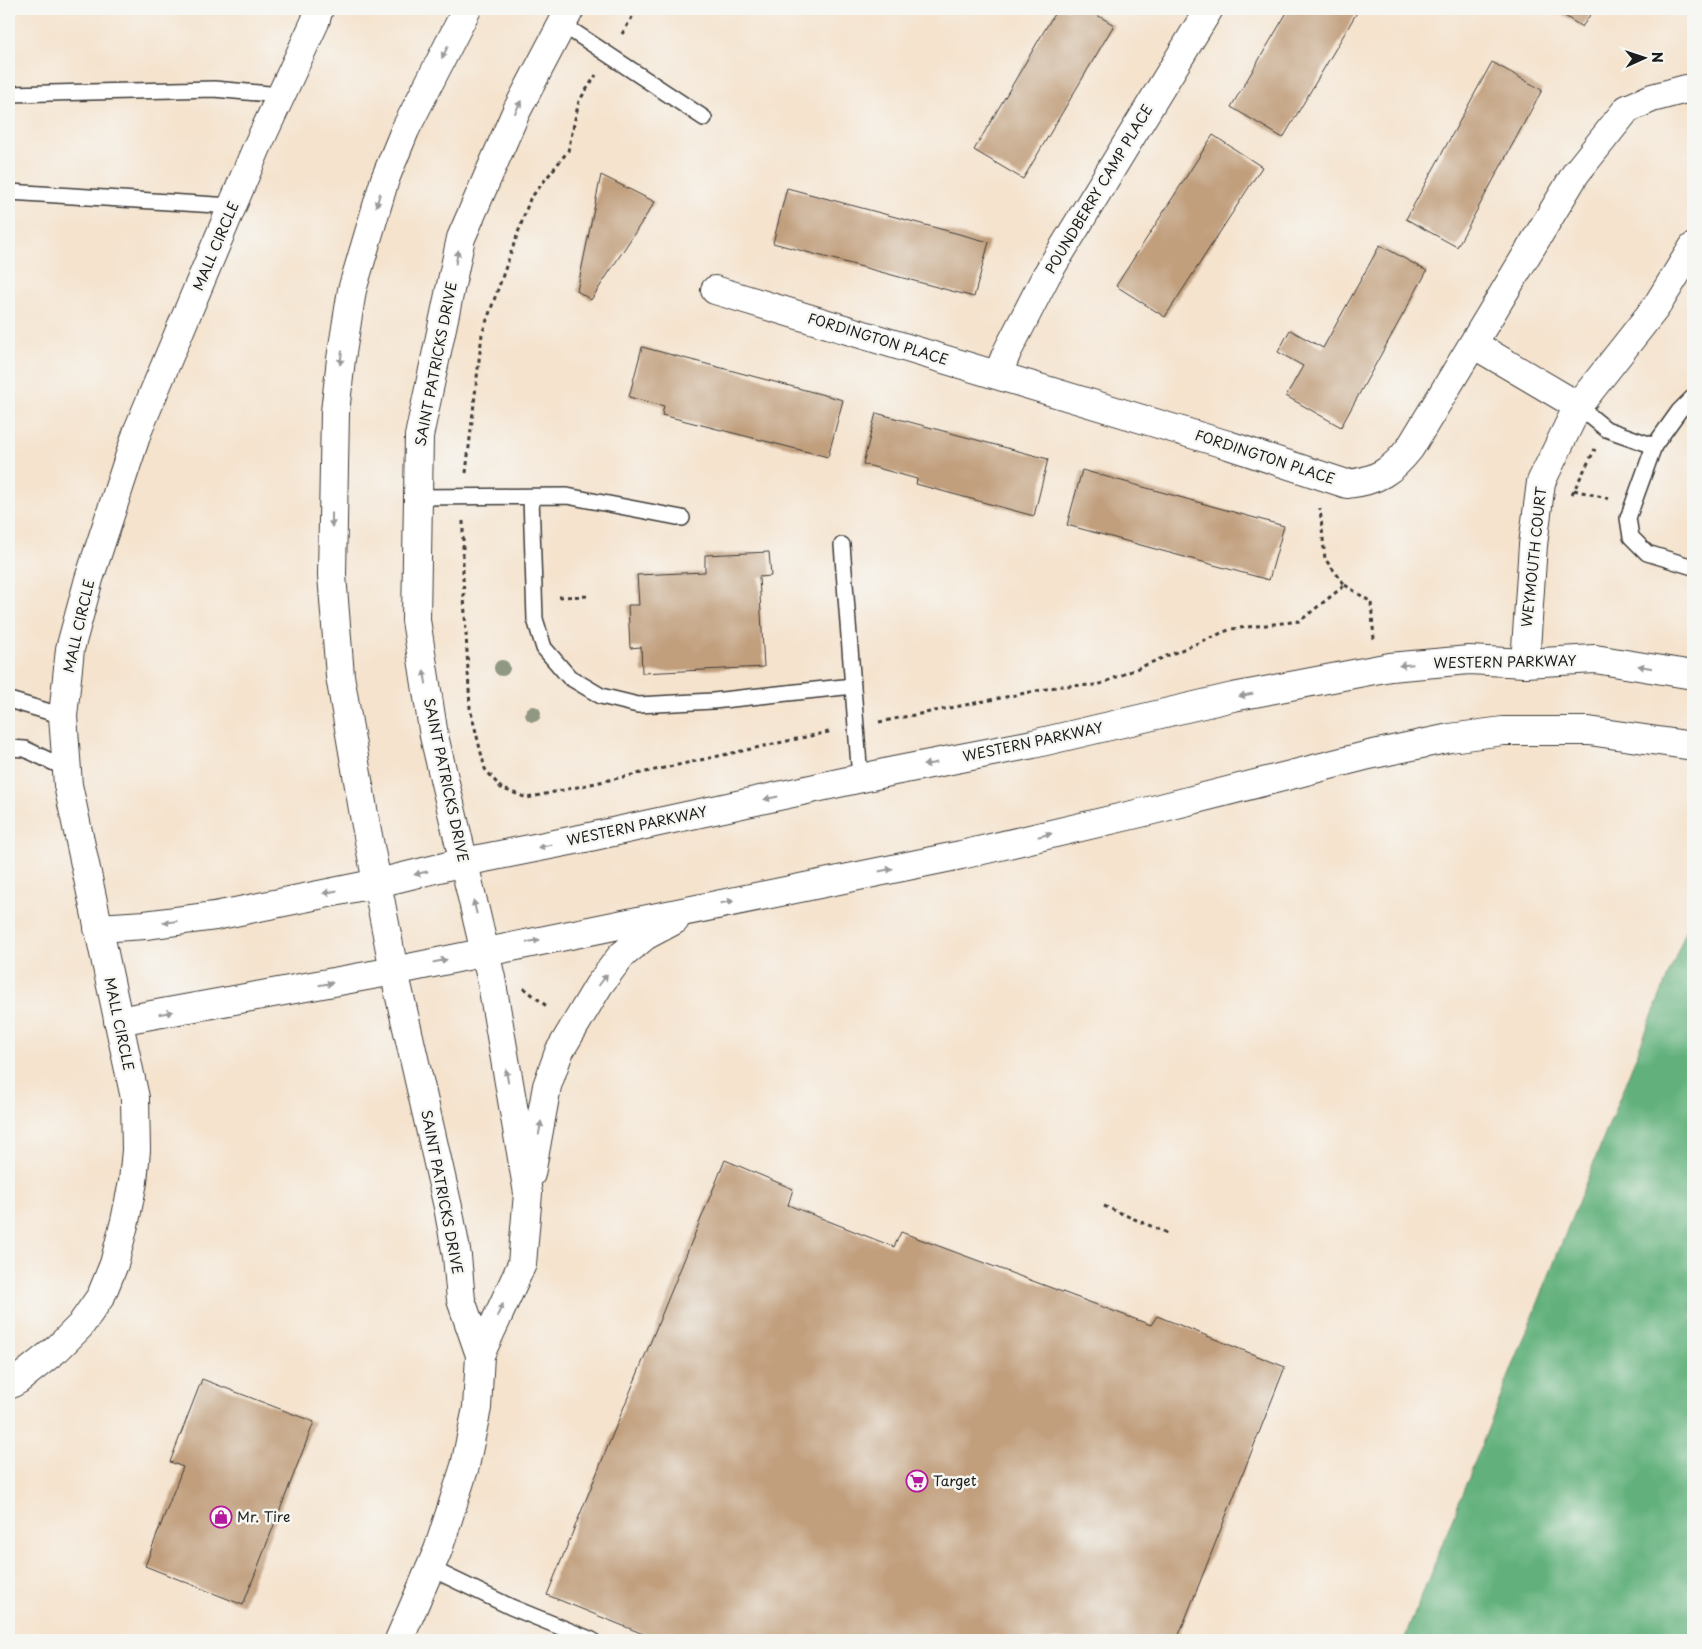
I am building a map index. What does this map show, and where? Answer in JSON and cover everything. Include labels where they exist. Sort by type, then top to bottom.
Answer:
[{"type":"main road","name":"MALL CIRCLE","points":[[9,1385],[58,1348],[80,1326],[101,1296],[114,1264],[126,1221],[136,1150],[135,1098],[68,785],[63,716],[70,650],[95,561],[138,430],[232,206],[280,95],[315,22],[319,9]]},
{"type":"main road","name":"SAINT PATRICKS DRIVE","points":[[467,9],[405,130],[385,179],[352,290],[340,360],[335,412],[332,575],[340,676],[364,815],[394,971],[448,1208],[457,1256],[461,1300],[480,1355]]},
{"type":"main road","name":"POUNDBERRY CAMP PLACE","points":[[998,374],[1007,352],[1046,276],[1209,9]]},
{"type":"main road","name":"SAINT PATRICKS DRIVE","points":[[399,1640],[438,1550],[465,1466],[477,1408],[480,1355],[522,1264],[528,1193],[486,951],[434,736],[416,620],[419,436],[461,238],[516,112],[566,16]]},
{"type":"main road","name":"FORDINGTON PLACE","points":[[715,290],[998,374],[1347,484],[1362,483],[1396,465],[1410,448],[1576,173],[1627,109],[1652,98],[1686,89],[1693,90]]},
{"type":"main road","name":"WEYMOUTH COURT","points":[[1525,663],[1533,544],[1541,482],[1578,406],[1656,306],[1693,247]]},
{"type":"main road","points":[[1473,344],[1578,406]]},
{"type":"main road","name":"WESTERN PARKWAY","points":[[98,928],[145,925],[215,916],[378,883],[464,862],[594,836],[860,778],[1033,744],[1233,697],[1390,667],[1469,660],[1525,663],[1595,659],[1693,675]]},
{"type":"main road","points":[[118,1022],[394,971],[961,854],[1148,811],[1369,755],[1450,738],[1503,731],[1589,730],[1693,746]]},
{"type":"main road","points":[[528,1193],[547,1086],[559,1052],[581,1014],[599,985],[621,956],[646,936],[696,908]]},
{"type":"lane","points":[[566,16],[704,118]]},
{"type":"lane","points":[[9,94],[214,89],[280,95]]},
{"type":"lane","points":[[9,192],[232,206]]},
{"type":"lane","points":[[1693,397],[1686,411],[1654,446],[1628,518],[1631,537],[1647,553],[1693,567]]},
{"type":"lane","points":[[1578,406],[1606,428],[1654,446]]},
{"type":"lane","points":[[417,497],[567,496],[682,518]]},
{"type":"lane","points":[[530,497],[535,619],[544,648],[569,677],[601,696],[638,705],[713,701],[853,686]]},
{"type":"lane","points":[[842,545],[860,778]]},
{"type":"lane","points":[[9,700],[63,716]]},
{"type":"lane","points":[[9,748],[26,749],[67,769]]},
{"type":"lane","points":[[430,1568],[511,1606],[592,1640]]},
{"type":"path","points":[[579,102],[568,151],[530,199],[482,334],[463,496],[463,577],[470,708],[484,769],[501,788],[527,798],[856,726],[1061,686],[1098,685],[1231,629],[1300,621],[1345,585]]},
{"type":"path","points":[[1574,490],[1615,500]]},
{"type":"path","points":[[1320,508],[1325,559],[1345,585],[1371,602],[1374,639]]},
{"type":"path","points":[[534,598],[590,596]]},
{"type":"path","points":[[524,987],[549,1008]]},
{"type":"path","points":[[1104,1206],[1168,1234]]},
{"type":"green space","points":[[1693,913],[1693,1640],[1404,1640]]},
{"type":"building","points":[[1057,9],[1087,9],[1114,25],[1023,179],[974,150]]},
{"type":"building","points":[[1289,9],[1359,9],[1283,138],[1231,107]]},
{"type":"building","points":[[1554,9],[1594,9],[1582,27]]},
{"type":"building","points":[[1492,62],[1542,90],[1457,247],[1406,219]]},
{"type":"building","points":[[1213,135],[1262,167],[1165,317],[1116,286]]},
{"type":"building","points":[[601,175],[655,202],[591,300],[577,291]]},
{"type":"building","points":[[787,188],[989,242],[974,297],[773,243]]},
{"type":"building","points":[[1380,245],[1427,271],[1341,427],[1286,396],[1303,366],[1278,352],[1290,330],[1323,348]]},
{"type":"building","points":[[642,347],[843,400],[828,457],[662,415],[664,406],[629,397]]},
{"type":"building","points":[[876,413],[1048,459],[1034,516],[916,484],[917,479],[863,464]]},
{"type":"building","points":[[1082,470],[1284,526],[1269,580],[1067,525]]},
{"type":"building","points":[[769,552],[771,576],[759,577],[764,667],[642,673],[641,647],[630,648],[628,605],[639,605],[637,575],[705,572],[705,555]]},
{"type":"building","name":"Target","points":[[725,1160],[793,1189],[788,1205],[894,1247],[901,1232],[1151,1325],[1157,1316],[1285,1367],[1177,1640],[658,1640],[547,1595]]},
{"type":"building","name":"Mr. Tire","points":[[202,1379],[314,1422],[243,1605],[145,1566],[183,1467],[170,1462]]},
{"type":"place","name":"Target","points":[[917,1481]]},
{"type":"place","name":"Mr. Tire","points":[[221,1517]]}]
